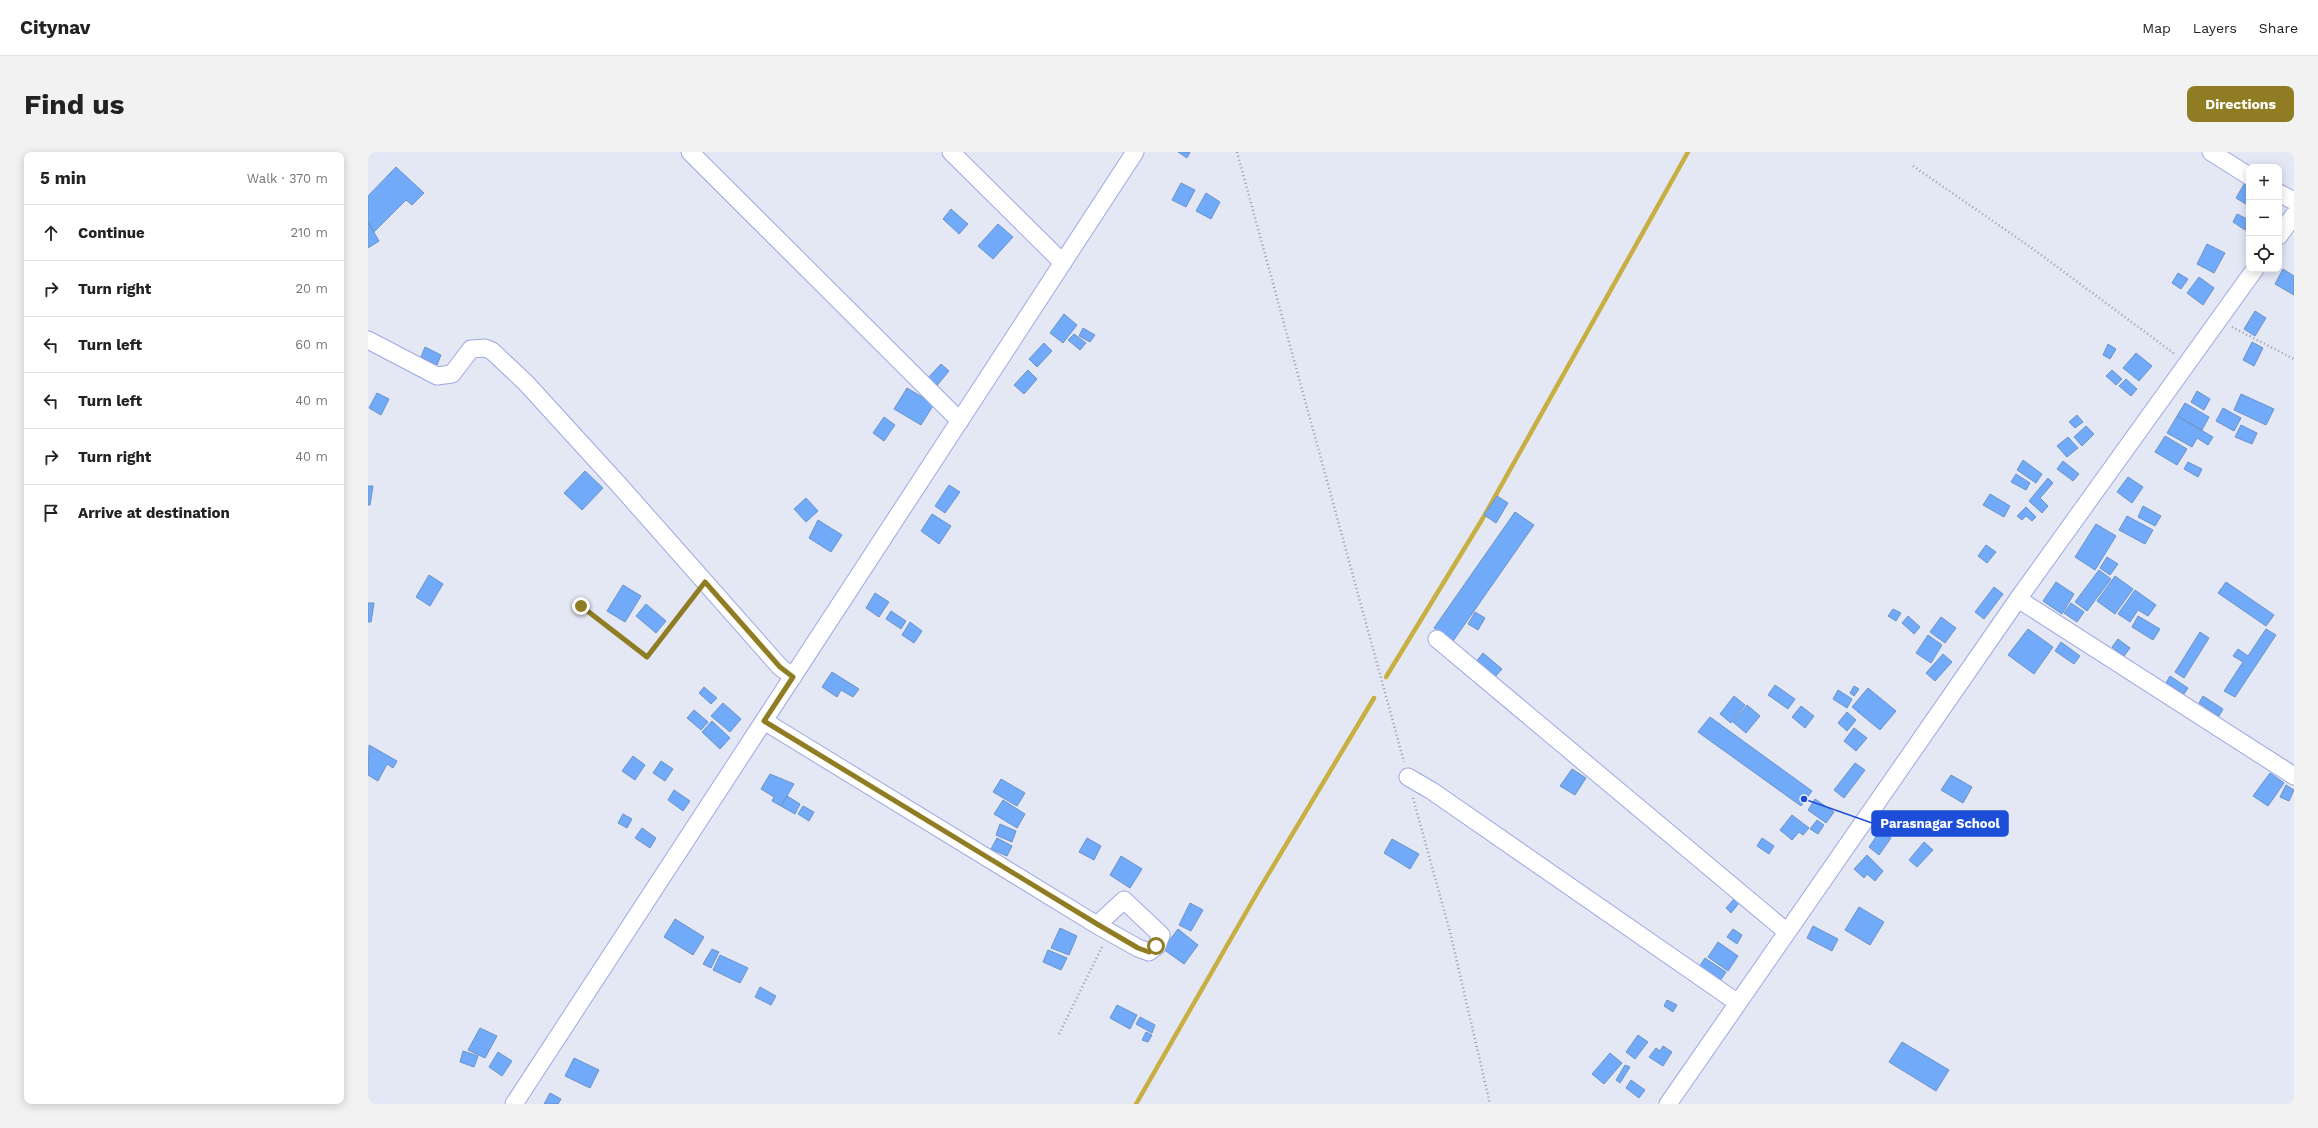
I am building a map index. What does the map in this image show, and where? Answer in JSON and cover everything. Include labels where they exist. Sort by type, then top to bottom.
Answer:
[{"type":"street","points":[[690,152],[960,421]]},
{"type":"street","points":[[951,152],[1063,263]]},
{"type":"street","points":[[514,1104],[1135,152]]},
{"type":"street","points":[[2211,152],[2246,174]]},
{"type":"street","points":[[2282,195],[2294,201]]},
{"type":"street","points":[[2282,232],[2294,215]]},
{"type":"street","points":[[1668,1104],[2018,598],[2253,272]]},
{"type":"street","points":[[368,340],[441,376],[452,374],[471,348],[485,348],[492,351],[526,383],[780,667],[793,677]]},
{"type":"street","points":[[2018,598],[2294,776]]},
{"type":"street","points":[[1437,638],[1787,932]]},
{"type":"street","points":[[764,721],[1103,928]]},
{"type":"street","points":[[1408,777],[1432,791],[1738,1003]]},
{"type":"path","points":[[1237,152],[1450,932],[1490,1104]]},
{"type":"path","points":[[1913,166],[2029,246],[2187,363]]},
{"type":"path","points":[[2218,320],[2294,359]]},
{"type":"path","points":[[581,606],[647,657],[705,582]]},
{"type":"path","points":[[1059,1034],[1103,928]]},
{"type":"building","points":[[1178,152],[1190,152],[1187,158]]},
{"type":"building","points":[[396,167],[424,193],[412,205],[406,200],[374,232],[368,222],[368,196]]},
{"type":"building","points":[[2246,181],[2246,204],[2236,198]]},
{"type":"building","points":[[1181,183],[1195,190],[1186,207],[1172,200]]},
{"type":"building","points":[[1206,193],[1220,202],[1211,219],[1196,211]]},
{"type":"building","points":[[951,209],[968,224],[959,234],[943,219]]},
{"type":"building","points":[[2237,214],[2246,218],[2245,230],[2233,222]]},
{"type":"building","points":[[368,222],[379,241],[368,248]]},
{"type":"building","points":[[998,224],[1013,237],[993,259],[978,246]]},
{"type":"building","points":[[2207,244],[2225,253],[2214,273],[2197,264]]},
{"type":"building","points":[[2283,269],[2294,276],[2294,295],[2275,284]]},
{"type":"building","points":[[2178,273],[2188,279],[2181,289],[2172,283]]},
{"type":"building","points":[[2199,277],[2214,288],[2203,305],[2187,293]]},
{"type":"building","points":[[2255,311],[2266,318],[2255,336],[2244,329]]},
{"type":"building","points":[[1064,314],[1077,325],[1063,343],[1050,333]]},
{"type":"building","points":[[1083,328],[1095,335],[1090,342],[1079,336]]},
{"type":"building","points":[[1074,334],[1086,343],[1080,350],[1068,340]]},
{"type":"building","points":[[2252,342],[2263,348],[2254,366],[2243,360]]},
{"type":"building","points":[[1044,343],[1052,351],[1037,367],[1029,359]]},
{"type":"building","points":[[2108,344],[2116,349],[2110,359],[2103,355]]},
{"type":"building","points":[[425,347],[441,355],[437,365],[421,357]]},
{"type":"building","points":[[2136,353],[2152,366],[2139,381],[2123,368]]},
{"type":"building","points":[[941,364],[949,371],[935,388],[926,380]]},
{"type":"building","points":[[1028,370],[1037,379],[1024,394],[1014,385]]},
{"type":"building","points":[[2112,370],[2122,379],[2116,385],[2106,376]]},
{"type":"building","points":[[2126,379],[2137,389],[2131,396],[2119,386]]},
{"type":"building","points":[[907,388],[934,404],[921,425],[894,409]]},
{"type":"building","points":[[2197,391],[2210,399],[2204,410],[2191,402]]},
{"type":"building","points":[[377,393],[389,399],[381,415],[369,408]]},
{"type":"building","points":[[2241,394],[2274,409],[2266,425],[2234,410]]},
{"type":"building","points":[[2185,403],[2209,417],[2202,430],[2177,416]]},
{"type":"building","points":[[2223,408],[2241,418],[2234,431],[2216,421]]},
{"type":"building","points":[[2077,415],[2083,422],[2075,428],[2069,422]]},
{"type":"building","points":[[2177,416],[2213,437],[2208,445],[2197,438],[2192,447],[2167,433]]},
{"type":"building","points":[[884,417],[895,425],[884,441],[873,433]]},
{"type":"building","points":[[2241,425],[2257,433],[2252,444],[2235,437]]},
{"type":"building","points":[[2086,426],[2094,434],[2082,446],[2074,437]]},
{"type":"building","points":[[2165,436],[2187,449],[2177,465],[2155,452]]},
{"type":"building","points":[[2068,437],[2078,448],[2067,457],[2057,446]]},
{"type":"building","points":[[2023,460],[2042,474],[2036,483],[2017,470]]},
{"type":"building","points":[[2063,461],[2079,474],[2073,481],[2057,469]]},
{"type":"building","points":[[2188,462],[2202,469],[2198,477],[2184,469]]},
{"type":"building","points":[[585,471],[603,488],[582,510],[564,493]]},
{"type":"building","points":[[2016,474],[2030,483],[2026,490],[2011,482]]},
{"type":"building","points":[[2128,477],[2143,487],[2132,503],[2117,492]]},
{"type":"building","points":[[2048,478],[2053,483],[2040,498],[2048,506],[2042,513],[2029,501]]},
{"type":"building","points":[[949,485],[960,492],[945,513],[935,506]]},
{"type":"building","points":[[368,486],[373,486],[370,505],[368,505]]},
{"type":"building","points":[[1990,494],[2010,506],[2004,517],[1983,505]]},
{"type":"building","points":[[1497,496],[1508,503],[1496,523],[1484,515]]},
{"type":"building","points":[[806,498],[818,511],[806,522],[794,509]]},
{"type":"building","points":[[2143,506],[2161,516],[2155,526],[2138,517]]},
{"type":"building","points":[[2026,507],[2036,517],[2032,521],[2026,516],[2022,520],[2017,516]]},
{"type":"building","points":[[1515,512],[1534,525],[1453,641],[1434,628]]},
{"type":"building","points":[[932,514],[951,526],[939,544],[921,531]]},
{"type":"building","points":[[2127,516],[2153,530],[2145,544],[2119,530]]},
{"type":"building","points":[[818,520],[842,535],[831,552],[809,538]]},
{"type":"building","points":[[2096,524],[2116,536],[2095,570],[2075,557]]},
{"type":"building","points":[[1986,545],[1996,552],[1987,563],[1978,556]]},
{"type":"building","points":[[2107,557],[2118,564],[2110,575],[2100,568]]},
{"type":"building","points":[[2099,570],[2111,579],[2087,611],[2075,602]]},
{"type":"building","points":[[429,575],[443,584],[430,606],[416,597]]},
{"type":"building","points":[[2115,576],[2133,589],[2115,614],[2097,601]]},
{"type":"building","points":[[2056,582],[2074,594],[2062,614],[2043,601]]},
{"type":"building","points":[[2226,582],[2274,615],[2266,626],[2218,593]]},
{"type":"building","points":[[623,585],[641,596],[625,622],[607,611]]},
{"type":"building","points":[[1994,587],[2003,594],[1984,619],[1975,612]]},
{"type":"building","points":[[2135,590],[2156,605],[2148,616],[2138,610],[2130,622],[2118,614]]},
{"type":"building","points":[[875,593],[889,602],[879,617],[866,608]]},
{"type":"building","points":[[368,603],[374,603],[371,622],[368,622]]},
{"type":"building","points":[[2071,603],[2084,612],[2077,622],[2064,613]]},
{"type":"building","points":[[646,604],[666,621],[656,633],[636,616]]},
{"type":"building","points":[[1893,609],[1901,613],[1896,621],[1888,616]]},
{"type":"building","points":[[891,611],[906,621],[901,629],[886,619]]},
{"type":"building","points":[[1475,612],[1485,618],[1478,630],[1468,624]]},
{"type":"building","points":[[1908,616],[1920,627],[1914,634],[1902,623]]},
{"type":"building","points":[[2138,616],[2160,629],[2153,640],[2132,627]]},
{"type":"building","points":[[1941,617],[1956,628],[1945,643],[1930,632]]},
{"type":"building","points":[[910,622],[922,631],[914,643],[902,635]]},
{"type":"building","points":[[2028,629],[2053,647],[2034,674],[2008,655]]},
{"type":"building","points":[[2266,629],[2276,635],[2235,697],[2224,691],[2243,662],[2233,656],[2238,649],[2248,656]]},
{"type":"building","points":[[2200,632],[2209,638],[2184,678],[2175,672]]},
{"type":"building","points":[[1928,635],[1942,645],[1931,663],[1916,653]]},
{"type":"building","points":[[2118,639],[2130,648],[2124,656],[2112,647]]},
{"type":"building","points":[[2061,642],[2080,656],[2074,664],[2055,651]]},
{"type":"building","points":[[1483,653],[1502,669],[1494,678],[1476,662]]},
{"type":"building","points":[[1943,654],[1952,662],[1935,681],[1926,673]]},
{"type":"building","points":[[832,672],[859,689],[853,697],[841,690],[837,697],[822,687]]},
{"type":"building","points":[[2170,676],[2188,688],[2184,694],[2166,683]]},
{"type":"building","points":[[1775,685],[1795,699],[1788,709],[1768,695]]},
{"type":"building","points":[[1854,686],[1859,689],[1854,696],[1850,693]]},
{"type":"building","points":[[704,687],[717,698],[711,704],[699,693]]},
{"type":"building","points":[[1868,688],[1896,711],[1880,730],[1852,707]]},
{"type":"building","points":[[1838,690],[1852,699],[1847,708],[1833,699]]},
{"type":"building","points":[[1734,696],[1745,705],[1731,723],[1720,714]]},
{"type":"building","points":[[2203,696],[2223,709],[2219,716],[2199,703]]},
{"type":"building","points":[[723,703],[741,719],[730,732],[711,716]]},
{"type":"building","points":[[1747,705],[1760,716],[1746,733],[1733,722]]},
{"type":"building","points":[[1801,706],[1814,716],[1805,728],[1792,717]]},
{"type":"building","points":[[694,710],[708,722],[701,730],[687,718]]},
{"type":"building","points":[[1847,712],[1856,720],[1847,731],[1838,723]]},
{"type":"building","points":[[1710,717],[1812,791],[1801,806],[1698,732]]},
{"type":"building","points":[[712,721],[730,738],[720,749],[702,732]]},
{"type":"building","points":[[1854,728],[1867,738],[1856,751],[1844,741]]},
{"type":"building","points":[[369,745],[397,761],[393,768],[387,764],[378,781],[368,775]]},
{"type":"building","points":[[633,756],[645,765],[635,780],[622,771]]},
{"type":"building","points":[[661,761],[673,769],[665,781],[653,773]]},
{"type":"building","points":[[1855,763],[1865,770],[1844,798],[1834,790]]},
{"type":"building","points":[[1572,769],[1586,778],[1575,795],[1560,786]]},
{"type":"building","points":[[2270,773],[2284,783],[2268,806],[2253,796]]},
{"type":"building","points":[[770,774],[794,784],[781,806],[772,801],[774,797],[761,789]]},
{"type":"building","points":[[1951,775],[1972,787],[1963,803],[1941,790]]},
{"type":"building","points":[[1001,779],[1025,793],[1017,806],[993,792]]},
{"type":"building","points":[[2286,785],[2294,790],[2289,801],[2280,797]]},
{"type":"building","points":[[674,790],[690,801],[683,811],[668,800]]},
{"type":"building","points":[[787,796],[800,804],[795,814],[781,806]]},
{"type":"building","points":[[1815,799],[1834,812],[1826,823],[1808,810]]},
{"type":"building","points":[[1003,800],[1025,814],[1017,828],[994,814]]},
{"type":"building","points":[[803,806],[814,812],[809,821],[798,814]]},
{"type":"building","points":[[623,814],[632,819],[627,828],[618,823]]},
{"type":"building","points":[[1792,815],[1809,828],[1803,835],[1799,832],[1792,840],[1780,830]]},
{"type":"building","points":[[1817,820],[1824,825],[1818,834],[1810,829]]},
{"type":"building","points":[[1000,824],[1016,831],[1012,842],[996,835]]},
{"type":"building","points":[[642,828],[656,838],[650,848],[635,838]]},
{"type":"building","points":[[1880,831],[1891,838],[1879,855],[1869,847]]},
{"type":"building","points":[[997,838],[1012,846],[1007,856],[991,849]]},
{"type":"building","points":[[1087,838],[1101,846],[1094,860],[1079,852]]},
{"type":"building","points":[[1762,838],[1774,846],[1769,854],[1757,846]]},
{"type":"building","points":[[1392,839],[1419,854],[1410,869],[1384,853]]},
{"type":"building","points":[[1924,842],[1933,850],[1917,867],[1909,860]]},
{"type":"building","points":[[1867,855],[1883,871],[1875,881],[1867,874],[1864,878],[1854,869]]},
{"type":"building","points":[[1121,856],[1142,869],[1130,888],[1110,875]]},
{"type":"building","points":[[1734,899],[1739,903],[1731,913],[1726,908]]},
{"type":"building","points":[[1190,903],[1203,910],[1191,931],[1179,925]]},
{"type":"building","points":[[1859,907],[1884,922],[1870,945],[1845,930]]},
{"type":"building","points":[[675,919],[704,937],[693,955],[664,937]]},
{"type":"building","points":[[1813,926],[1838,939],[1832,951],[1807,938]]},
{"type":"building","points":[[1060,928],[1077,936],[1069,955],[1051,948]]},
{"type":"building","points":[[1178,929],[1198,945],[1184,964],[1163,949]]},
{"type":"building","points":[[1733,929],[1742,935],[1737,944],[1727,937]]},
{"type":"building","points":[[1718,942],[1738,956],[1728,971],[1708,957]]},
{"type":"building","points":[[712,949],[719,952],[711,968],[703,964]]},
{"type":"building","points":[[1048,950],[1067,958],[1061,970],[1043,962]]},
{"type":"building","points":[[720,955],[748,968],[740,983],[713,970]]},
{"type":"building","points":[[1705,958],[1726,972],[1716,987],[1695,973]]},
{"type":"building","points":[[760,987],[776,996],[771,1005],[755,997]]},
{"type":"building","points":[[1667,1000],[1677,1005],[1673,1012],[1664,1006]]},
{"type":"building","points":[[1117,1005],[1137,1015],[1130,1029],[1110,1018]]},
{"type":"building","points":[[1140,1017],[1155,1025],[1152,1033],[1136,1024]]},
{"type":"building","points":[[480,1028],[497,1036],[485,1058],[468,1050]]},
{"type":"building","points":[[1146,1032],[1152,1035],[1148,1042],[1142,1040]]},
{"type":"building","points":[[1638,1035],[1648,1042],[1635,1059],[1626,1052]]},
{"type":"building","points":[[1902,1042],[1949,1070],[1936,1091],[1889,1062]]},
{"type":"building","points":[[1663,1046],[1672,1052],[1663,1066],[1649,1057],[1656,1048],[1660,1051]]},
{"type":"building","points":[[463,1051],[478,1056],[474,1067],[460,1062]]},
{"type":"building","points":[[498,1052],[512,1061],[502,1076],[489,1067]]},
{"type":"building","points":[[1610,1053],[1622,1063],[1604,1084],[1592,1074]]},
{"type":"building","points":[[574,1058],[599,1070],[590,1088],[565,1076]]},
{"type":"building","points":[[1625,1065],[1630,1067],[1620,1083],[1616,1080]]},
{"type":"building","points":[[1631,1080],[1645,1090],[1639,1098],[1626,1088]]},
{"type":"building","points":[[550,1093],[561,1099],[558,1104],[544,1104]]},
{"type":"waterway","points":[[1386,677],[1483,518],[1688,152]]},
{"type":"waterway","points":[[1136,1104],[1260,888],[1374,698]]},
{"type":"place","name":"Parasnagar School","points":[[1804,799]]},
{"type":"route","points":[[581,606],[647,657],[705,582],[780,667],[793,677],[764,721],[806,745],[1138,948],[1149,952],[1156,946]]}]
